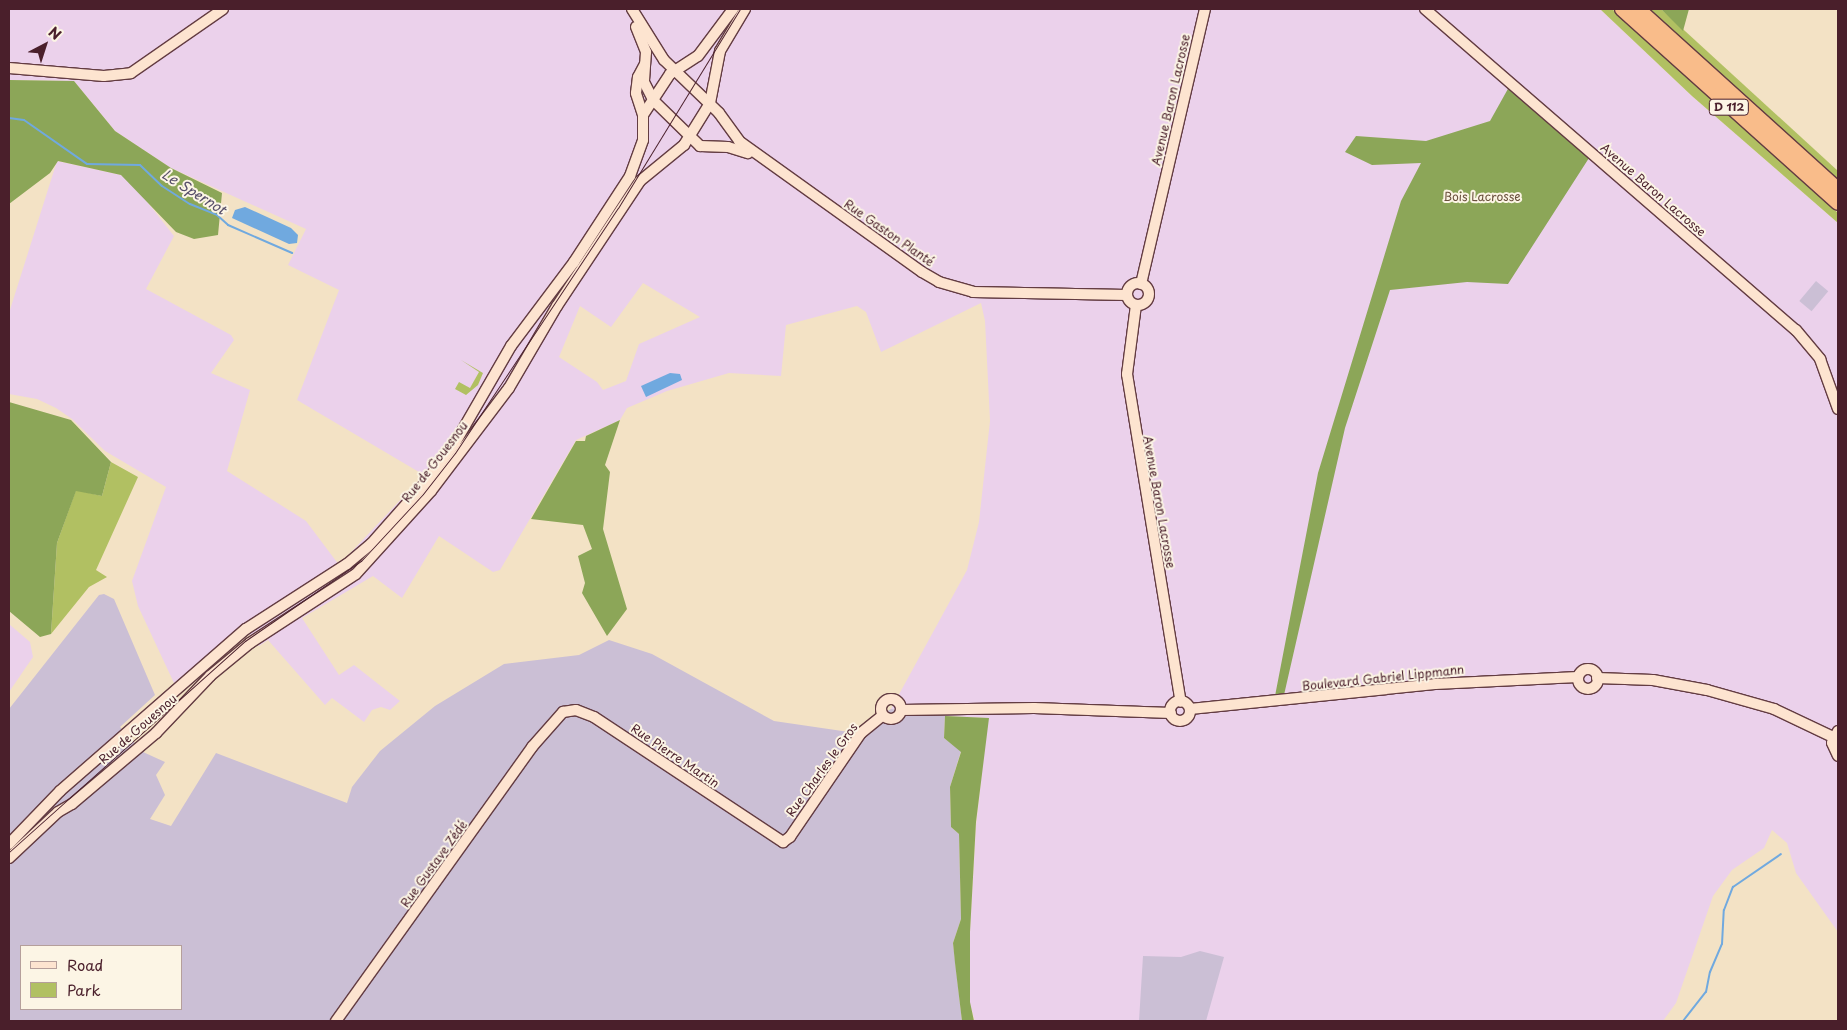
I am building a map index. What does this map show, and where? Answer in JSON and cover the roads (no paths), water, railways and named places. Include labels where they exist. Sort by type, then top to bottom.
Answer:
[{"type":"highway","name":"D 112","points":[[1622,9],[1838,203]]},
{"type":"highway","name":"D 112","points":[[1638,9],[1838,190]]},
{"type":"street","points":[[9,68],[104,76],[131,73],[224,9]]},
{"type":"street","points":[[627,9],[646,52],[644,82],[653,100]]},
{"type":"street","name":"Rue Gaston Planté","points":[[632,9],[655,48],[674,71],[710,103],[739,141],[922,272],[956,288],[986,292],[1127,295]]},
{"type":"street","points":[[643,115],[674,71],[698,56],[733,9]]},
{"type":"street","name":"Rue de Gouesnou","points":[[9,858],[58,812],[72,804],[156,733],[210,676],[250,643],[356,574],[378,552],[449,470],[509,388],[557,306],[640,181],[682,147],[690,136],[710,103],[720,51],[745,9]]},
{"type":"street","name":"Avenue Baron Lacrosse","points":[[1141,284],[1204,9]]},
{"type":"street","name":"Avenue Baron Lacrosse","points":[[1425,9],[1796,330],[1820,359],[1838,409]]},
{"type":"street","name":"Rue de Gouesnou","points":[[9,844],[60,791],[175,689],[246,629],[347,564],[371,544],[413,496],[455,443],[494,372],[574,262],[626,182],[642,150],[643,115],[637,89],[645,64]]},
{"type":"street","name":"Rue Gaston Planté","points":[[653,100],[700,146],[734,148],[769,164]]},
{"type":"street","points":[[1141,284],[1148,291],[1148,298],[1136,305],[1127,295],[1130,287],[1141,284]]},
{"type":"street","name":"Avenue Baron Lacrosse","points":[[1136,305],[1127,374],[1181,702]]},
{"type":"street","name":"Boulevard Gabriel Lippmann","points":[[1190,709],[1444,683],[1578,677],[1588,669],[1597,678],[1653,680],[1707,690],[1774,709],[1836,734]]},
{"type":"street","points":[[888,699],[897,700],[901,710],[896,718],[883,715],[882,705],[888,699]]},
{"type":"street","points":[[1181,702],[1190,709],[1184,721],[1174,719],[1171,713],[1173,705],[1181,702]]},
{"type":"street","points":[[901,710],[1034,708],[1171,713]]},
{"type":"street","name":"Rue Pierre Martin","points":[[553,722],[569,710],[594,717],[782,842]]},
{"type":"street","name":"Rue Charles le Gros","points":[[782,842],[790,837],[861,733],[883,715]]},
{"type":"street","name":"Rue Gustave Zédé","points":[[336,1021],[553,722]]},
{"type":"street","points":[[1836,734],[1832,748],[1838,756]]},
{"type":"water","points":[[245,207],[291,228],[298,235],[297,243],[289,244],[232,218],[235,210]]},
{"type":"water","points":[[670,373],[680,374],[682,380],[646,397],[641,386]]},
{"type":"waterway","name":"Le Spernot","points":[[9,118],[24,120],[87,164],[140,165],[162,186],[190,204],[217,215],[228,225],[292,253]]},
{"type":"waterway","points":[[1683,1021],[1706,992],[1710,972],[1722,944],[1724,910],[1733,887],[1781,854]]},
{"type":"tram line","points":[[9,852],[245,641],[361,561],[423,494],[455,453],[618,208],[740,9]]},
{"type":"park label","name":"Bois Lacrosse","points":[[1482,197]]}]
